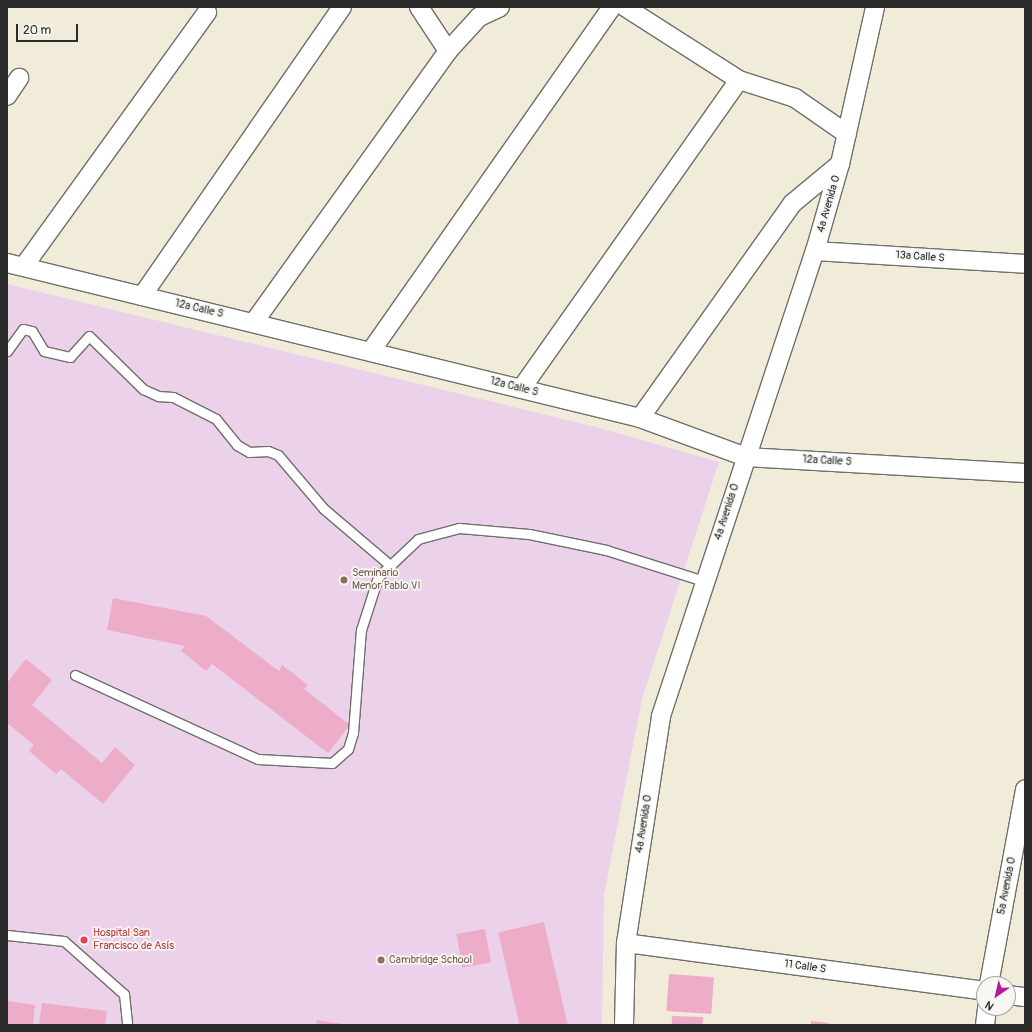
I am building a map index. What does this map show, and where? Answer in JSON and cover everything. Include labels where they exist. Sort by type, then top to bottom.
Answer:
[{"type":"street","points":[[142,296],[342,7]]},
{"type":"street","points":[[419,7],[448,51]]},
{"type":"street","points":[[254,322],[448,51],[479,17],[500,7]]},
{"type":"street","points":[[370,351],[612,7]]},
{"type":"street","points":[[624,7],[739,80],[794,98],[847,134]]},
{"type":"street","name":"4a Avenida O","points":[[624,1025],[626,943],[661,716],[704,581],[816,251],[840,164],[875,7]]},
{"type":"street","points":[[15,264],[207,12]]},
{"type":"street","points":[[7,96],[19,78]]},
{"type":"street","points":[[521,389],[739,80]]},
{"type":"street","points":[[640,418],[793,203],[840,164]]},
{"type":"street","name":"13a Calle S","points":[[816,251],[1025,264]]},
{"type":"street","name":"12a Calle S","points":[[15,264],[640,418],[746,457],[1025,473]]},
{"type":"street","name":"5a Avenida O","points":[[990,976],[1025,788]]},
{"type":"street","name":"11 Calle S","points":[[626,943],[976,990]]},
{"type":"lane","points":[[7,351],[23,329],[32,332],[44,351],[70,357],[89,336],[143,389],[158,396],[173,397],[216,419],[237,445],[249,452],[268,451],[278,455],[324,509],[391,566]]},
{"type":"lane","points":[[74,675],[258,759],[332,763],[348,749],[361,630],[378,578],[418,539],[459,528],[529,534],[598,548],[704,581]]},
{"type":"lane","points":[[7,935],[64,941],[124,994],[127,1025]]},
{"type":"shaded area","name":"Seminario Menor Pablo VI","points":[[7,284],[596,427],[719,462],[642,699],[604,895],[602,1025],[7,1025]]},
{"type":"building","points":[[113,598],[206,616],[279,671],[282,665],[308,685],[304,689],[350,725],[328,753],[212,664],[206,671],[181,651],[185,646],[107,630]]},
{"type":"building","points":[[26,659],[52,680],[32,705],[102,763],[115,747],[135,765],[103,804],[61,769],[56,774],[29,751],[34,745],[7,723],[7,683]]},
{"type":"building","points":[[544,922],[568,1025],[520,1025],[498,933]]},
{"type":"building","points":[[485,929],[491,962],[462,968],[456,934]]},
{"type":"building","points":[[669,974],[714,977],[711,1014],[666,1011]]},
{"type":"building","points":[[7,1001],[35,1005],[33,1025],[7,1025]]},
{"type":"building","points":[[42,1003],[107,1011],[105,1025],[39,1025]]},
{"type":"building","points":[[672,1016],[703,1017],[703,1025],[672,1025]]},
{"type":"building","points":[[317,1020],[342,1024],[342,1025],[316,1025]]},
{"type":"building","points":[[811,1021],[829,1023],[829,1025],[811,1025]]},
{"type":"place","name":"Seminario Menor Pablo VI","points":[[344,580]]},
{"type":"place","name":"Hospital San Francisco de Asís","points":[[84,940]]},
{"type":"place","name":"Cambridge School","points":[[381,960]]}]
